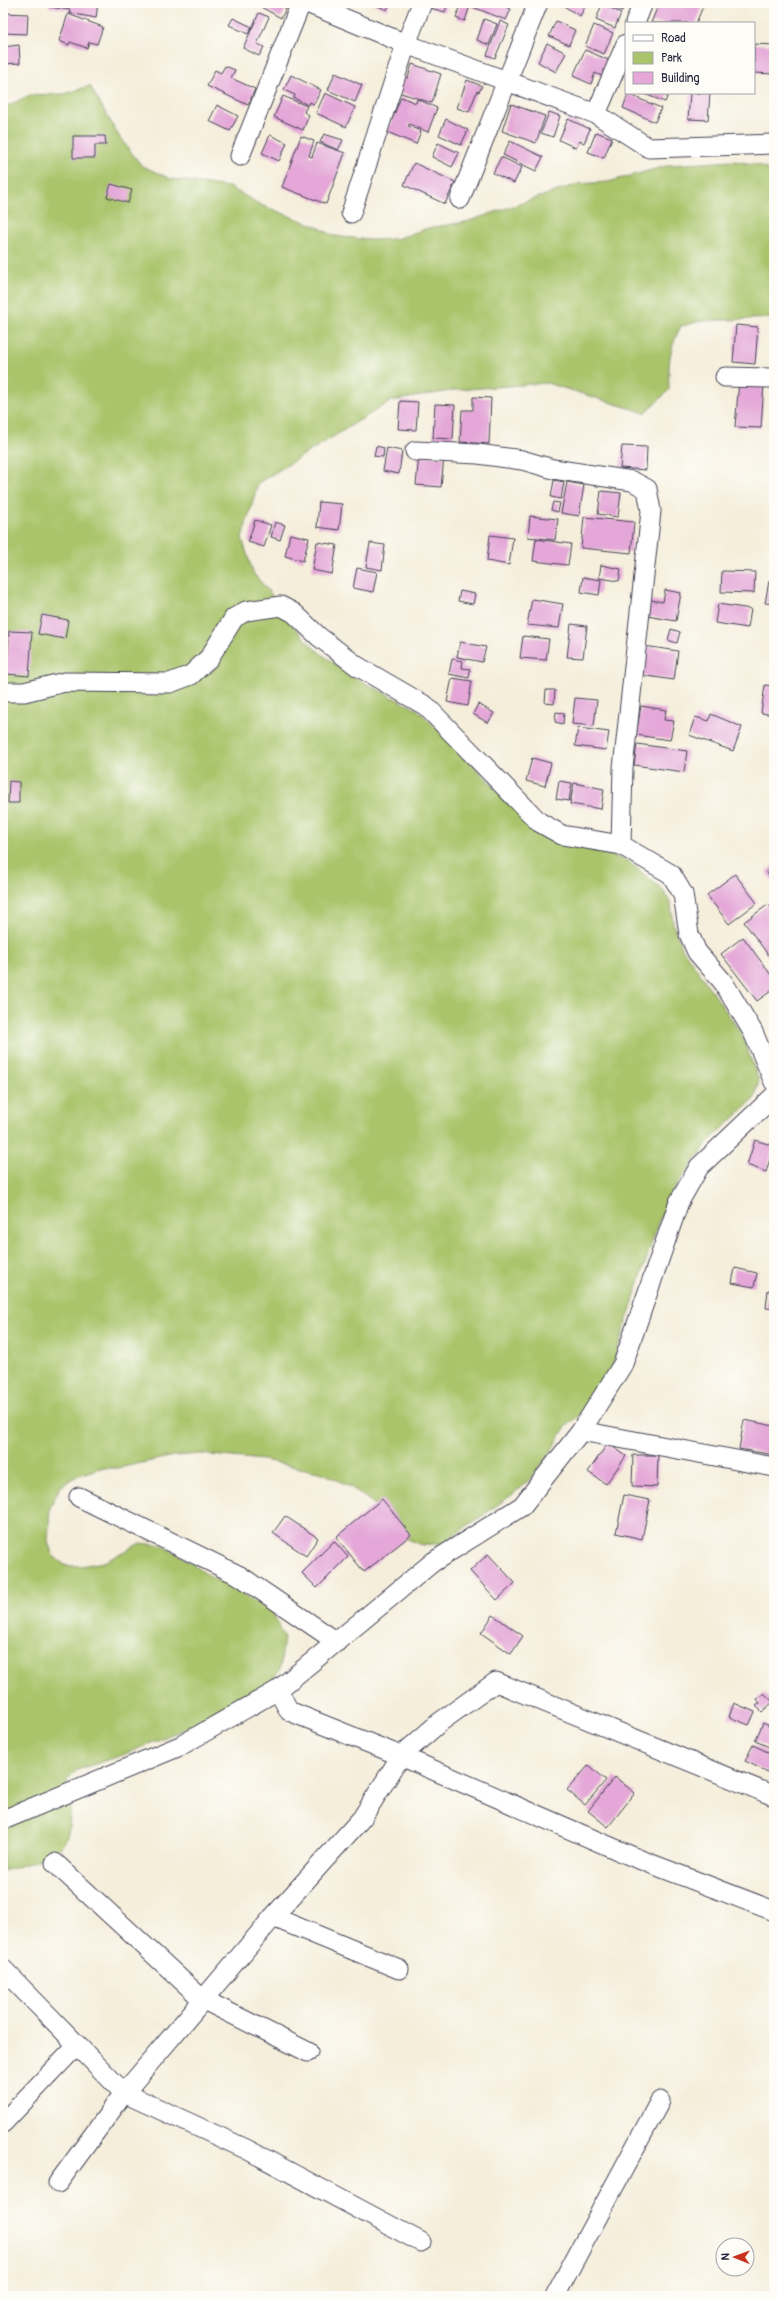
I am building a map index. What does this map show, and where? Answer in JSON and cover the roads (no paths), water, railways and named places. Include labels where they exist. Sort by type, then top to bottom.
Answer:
[{"type":"street","points":[[240,156],[301,3]]},
{"type":"street","points":[[307,3],[406,44],[596,114],[648,148],[774,144]]},
{"type":"street","points":[[351,213],[406,44],[422,3]]},
{"type":"street","points":[[460,199],[508,82],[538,3]]},
{"type":"street","points":[[635,22],[643,3]]},
{"type":"street","points":[[596,114],[625,46]]},
{"type":"street","points":[[725,377],[774,378]]},
{"type":"street","points":[[415,451],[478,454],[522,460],[553,469],[632,481],[647,489],[651,511],[623,768],[622,845]]},
{"type":"street","points":[[3,692],[24,692],[65,682],[170,683],[191,675],[209,658],[234,618],[246,611],[281,606],[294,613],[318,636],[356,666],[426,706],[539,822],[562,835],[622,845],[671,874],[683,894],[689,934],[697,952],[723,982],[753,1032],[774,1082]]},
{"type":"street","points":[[3,1820],[180,1746],[278,1690],[433,1562],[522,1506],[581,1431],[623,1364],[680,1202],[699,1167],[774,1096]]},
{"type":"street","points":[[581,1431],[774,1467]]},
{"type":"street","points":[[79,1497],[240,1576],[337,1642]]},
{"type":"street","points":[[58,2183],[124,2093],[202,1999],[362,1818],[402,1756],[440,1722],[496,1682],[774,1796]]},
{"type":"street","points":[[278,1690],[289,1711],[402,1756],[636,1858],[774,1911]]},
{"type":"street","points":[[55,1863],[202,1999],[308,2052]]},
{"type":"street","points":[[273,1917],[399,1969]]},
{"type":"street","points":[[3,1969],[124,2093],[246,2149],[421,2242]]},
{"type":"street","points":[[5,2115],[77,2044]]},
{"type":"street","points":[[555,2296],[660,2101]]}]
